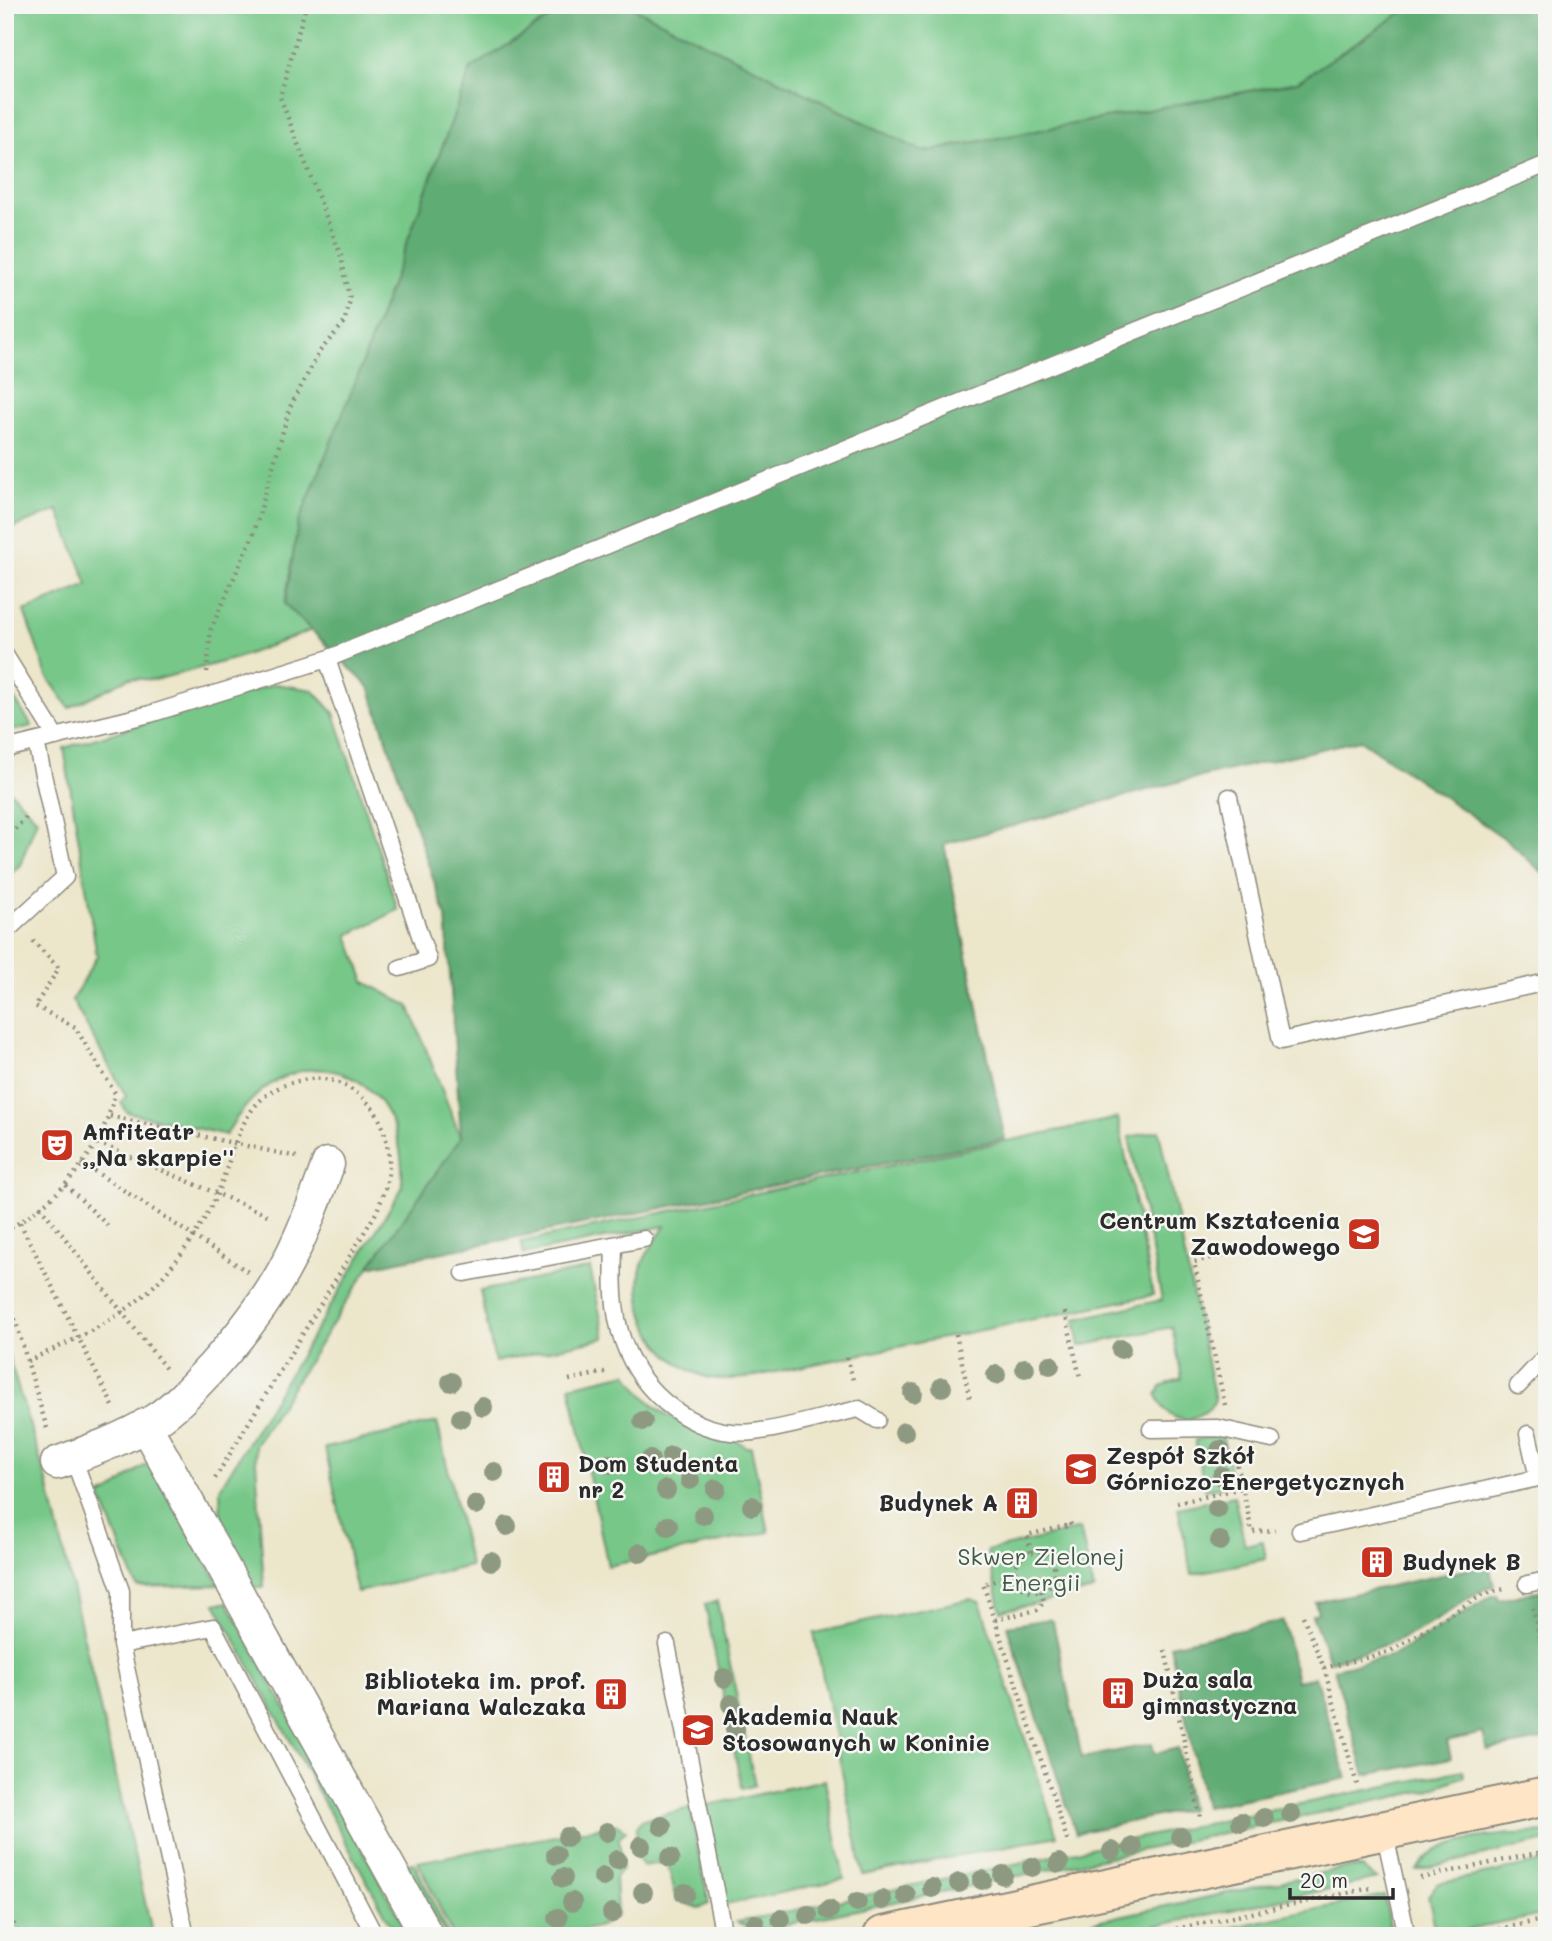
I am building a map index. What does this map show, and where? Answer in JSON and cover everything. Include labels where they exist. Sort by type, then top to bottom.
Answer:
[{"type":"main road","points":[[883,1936],[1547,1796]]},
{"type":"street","points":[[65,1460],[136,1430],[185,1396],[253,1322],[275,1290],[305,1230],[328,1164]]},
{"type":"street","points":[[136,1430],[427,1936]]},
{"type":"lane","points":[[5,749],[205,697],[327,659],[1547,164]]},
{"type":"lane","points":[[5,655],[56,737]]},
{"type":"lane","points":[[327,659],[428,959],[400,968]]},
{"type":"lane","points":[[11,926],[65,877],[36,742]]},
{"type":"lane","points":[[1229,797],[1281,1041],[1547,982]]},
{"type":"lane","points":[[464,1273],[644,1239]]},
{"type":"lane","points":[[614,1245],[613,1281],[622,1341],[635,1366],[655,1393],[684,1417],[730,1432],[754,1432],[859,1409],[877,1420]]},
{"type":"lane","points":[[1518,1386],[1547,1354]]},
{"type":"lane","points":[[1151,1429],[1230,1430],[1272,1440]]},
{"type":"lane","points":[[1300,1531],[1538,1478],[1528,1434]]},
{"type":"lane","points":[[65,1460],[121,1591],[121,1645],[186,1936]]},
{"type":"lane","points":[[1527,1584],[1547,1580]]},
{"type":"lane","points":[[121,1645],[213,1627],[373,1931]]},
{"type":"lane","points":[[667,1644],[724,1936]]},
{"type":"lane","points":[[1384,1830],[1407,1936]]},
{"type":"path","points":[[205,697],[211,629],[254,533],[290,407],[320,351],[344,323],[350,300],[341,256],[280,97],[306,5]]},
{"type":"path","points":[[5,1231],[20,1223],[66,1185],[98,1143],[110,1116],[115,1093],[75,1027],[35,1006],[59,968],[11,926]]},
{"type":"path","points":[[110,1116],[328,1164]]},
{"type":"path","points":[[98,1143],[305,1230]]},
{"type":"path","points":[[82,1163],[275,1290]]},
{"type":"path","points":[[66,1185],[110,1228]]},
{"type":"path","points":[[40,1206],[124,1312],[185,1396]]},
{"type":"path","points":[[20,1223],[136,1430]]},
{"type":"path","points":[[1231,1254],[1194,1262],[1252,1532],[1277,1530],[1278,1538]]},
{"type":"path","points":[[5,1285],[65,1460]]},
{"type":"path","points":[[1065,1312],[1080,1377]]},
{"type":"path","points":[[956,1334],[971,1400]]},
{"type":"path","points":[[569,1380],[635,1366]]},
{"type":"path","points":[[1177,1503],[1242,1488]]},
{"type":"path","points":[[1031,1552],[1027,1535],[1071,1525],[1069,1519]]},
{"type":"path","points":[[1031,1552],[1042,1553],[1050,1559],[1055,1568],[1049,1587],[1041,1591],[1029,1591],[1016,1576],[1016,1566],[1022,1557],[1031,1552]]},
{"type":"path","points":[[1016,1576],[983,1584],[1069,1844]]},
{"type":"path","points":[[1324,1668],[1389,1652],[1482,1595],[1527,1584],[1547,1668]]},
{"type":"path","points":[[995,1620],[1037,1610],[1044,1602],[1041,1591]]},
{"type":"path","points":[[1303,1616],[1324,1668],[1357,1785]]},
{"type":"path","points":[[1165,1650],[1200,1817]]},
{"type":"path","points":[[1142,1936],[1547,1851]]},
{"type":"path","points":[[5,1904],[19,1936]]},
{"type":"path","points":[[1465,1936],[1547,1919]]},
{"type":"green space","points":[[5,5],[569,5],[471,69],[357,378],[298,524],[285,604],[312,630],[237,658],[155,680],[129,678],[69,708],[47,676],[24,611],[88,585],[58,510],[5,531]]},
{"type":"green space","points":[[569,5],[628,5],[923,152],[1297,82],[1413,5],[1547,5],[1547,877],[1507,840],[1360,740],[1178,782],[944,844],[1005,1139],[369,1267],[461,1138],[446,917],[369,687],[285,604],[298,524],[357,378],[471,69]]},
{"type":"green space","points":[[628,5],[1413,5],[1297,82],[923,152]]},
{"type":"green space","points":[[5,684],[32,726],[5,732]]},
{"type":"green space","points":[[275,684],[313,690],[334,713],[398,910],[348,935],[365,982],[409,1006],[461,1138],[369,1267],[255,1445],[264,1587],[250,1587],[221,1532],[220,1488],[402,1188],[399,1145],[386,1111],[365,1087],[340,1073],[310,1070],[280,1079],[251,1100],[226,1135],[127,1112],[121,1102],[126,1096],[72,1000],[97,956],[64,748]]},
{"type":"green space","points":[[5,786],[37,819],[20,865],[5,880]]},
{"type":"green space","points":[[1118,1118],[1153,1295],[746,1378],[716,1379],[698,1374],[672,1358],[652,1334],[645,1320],[639,1289],[640,1273],[647,1254],[665,1226],[524,1254],[521,1242]]},
{"type":"green space","points":[[1159,1131],[1215,1400],[1209,1410],[1189,1421],[1169,1414],[1157,1395],[1161,1386],[1182,1378],[1172,1327],[1080,1346],[1075,1319],[1162,1300],[1129,1137]]},
{"type":"green space","points":[[590,1268],[605,1338],[495,1362],[480,1291]]},
{"type":"green space","points":[[5,1345],[49,1488],[153,1936],[5,1936]]},
{"type":"green space","points":[[627,1373],[651,1403],[669,1417],[751,1447],[769,1532],[608,1566],[570,1386]]},
{"type":"green space","points":[[437,1422],[470,1566],[357,1592],[325,1448]]},
{"type":"green space","points":[[1222,1434],[1233,1484],[1205,1490],[1195,1440]]},
{"type":"green space","points":[[149,1464],[220,1585],[137,1587],[100,1496]]},
{"type":"green space","points":[[1234,1496],[1245,1545],[1263,1541],[1266,1559],[1192,1574],[1178,1508]]},
{"type":"green space","name":"Skwer Zielonej Energii","points":[[1080,1529],[1094,1590],[1001,1611],[987,1551]]},
{"type":"green space","points":[[1489,1565],[1494,1586],[1399,1639],[1330,1661],[1312,1615],[1318,1613],[1315,1602]]},
{"type":"green space","points":[[1547,1589],[1547,1739],[1487,1750],[1483,1733],[1447,1741],[1451,1758],[1365,1775],[1334,1669],[1394,1655],[1492,1596],[1497,1595],[1499,1600]]},
{"type":"green space","points":[[970,1599],[980,1602],[1057,1836],[863,1875],[814,1633]]},
{"type":"green space","points":[[717,1601],[755,1785],[742,1789],[705,1604]]},
{"type":"green space","points":[[215,1603],[228,1603],[410,1936],[397,1936]]},
{"type":"green space","points":[[1049,1619],[1053,1622],[1082,1758],[1152,1744],[1154,1754],[1178,1748],[1190,1809],[1076,1833],[1007,1626]]},
{"type":"green space","points":[[1283,1621],[1297,1681],[1315,1677],[1347,1778],[1205,1807],[1170,1645]]},
{"type":"green space","points":[[1463,1770],[1464,1776],[1428,1790],[756,1931],[737,1922]]},
{"type":"green space","points":[[825,1780],[844,1879],[725,1905],[704,1806]]},
{"type":"green space","points":[[690,1808],[709,1904],[699,1908],[677,1900],[667,1862],[643,1866],[634,1854],[637,1827],[642,1820]]},
{"type":"green space","points":[[617,1824],[626,1831],[619,1837],[622,1869],[615,1877],[617,1915],[606,1923],[588,1929],[541,1935],[453,1936],[418,1862]]},
{"type":"green space","points":[[1547,1832],[1547,1841],[1417,1870],[1426,1858],[1456,1843],[1475,1838]]},
{"type":"green space","points":[[1547,1861],[1547,1914],[1437,1936],[1428,1896],[1437,1884]]},
{"type":"green space","points":[[414,1863],[449,1936],[446,1936],[402,1866]]},
{"type":"green space","points":[[1349,1867],[1362,1868],[1377,1879],[1109,1936],[1026,1936]]},
{"type":"green space","points":[[1384,1895],[1391,1932],[1370,1936],[1191,1936]]},
{"type":"place","name":"Amfiteatr ,,Na skarpie''","points":[[57,1145]]},
{"type":"place","name":"Centrum Kształcenia Zawodowego","points":[[1364,1234]]},
{"type":"place","name":"Zespół Szkół Górniczo-Energetycznych","points":[[1081,1469]]},
{"type":"place","name":"Dom Studenta nr 2","points":[[554,1477]]},
{"type":"place","name":"Budynek A","points":[[1022,1503]]},
{"type":"place","name":"Budynek B","points":[[1377,1562]]},
{"type":"place","name":"Duża sala gimnastyczna","points":[[1118,1693]]},
{"type":"place","name":"Biblioteka im. prof. Mariana Walczaka","points":[[611,1694]]},
{"type":"place","name":"Akademia Nauk Stosowanych w Koninie","points":[[698,1730]]}]
